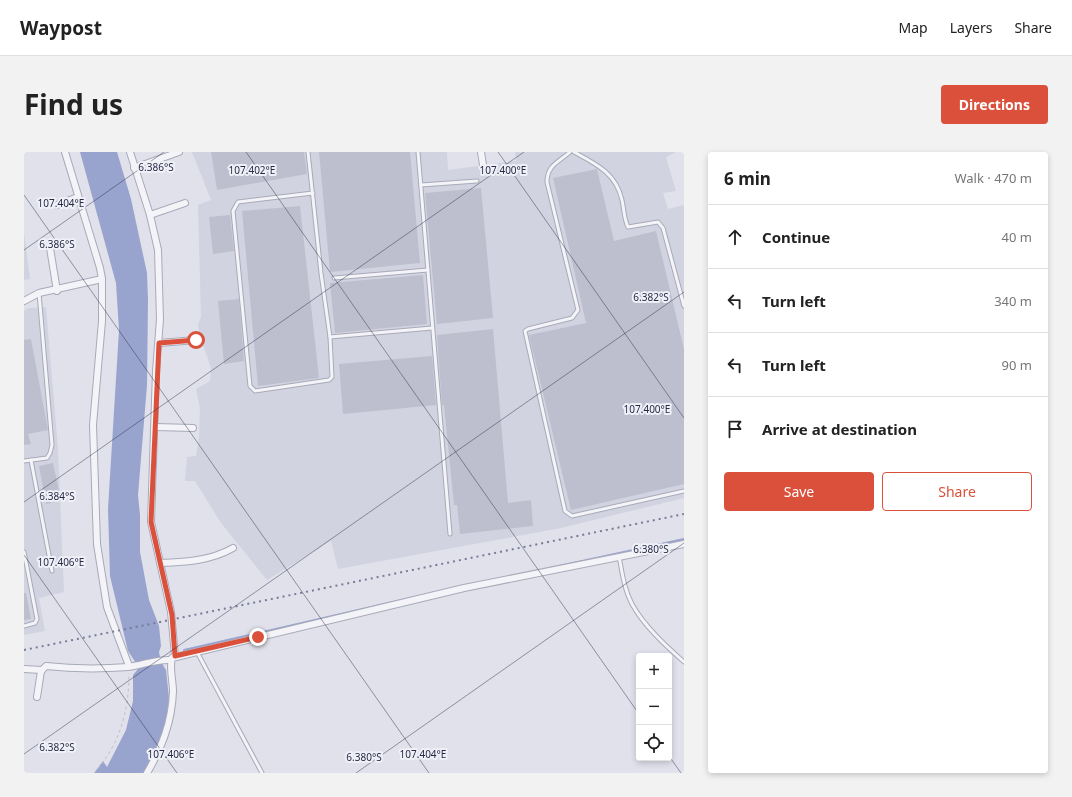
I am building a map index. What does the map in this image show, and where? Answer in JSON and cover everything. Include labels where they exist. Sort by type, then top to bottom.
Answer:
[{"type":"street","points":[[65,152],[102,279],[102,320],[94,425],[98,560],[107,606],[131,666]]},
{"type":"street","points":[[130,152],[150,215],[158,250],[160,276],[159,343],[151,522],[172,615],[173,689],[170,721],[163,742],[147,773]]},
{"type":"street","points":[[134,168],[179,152]]},
{"type":"street","points":[[482,152],[484,171]]},
{"type":"street","points":[[57,205],[78,196]]},
{"type":"street","points":[[150,215],[185,203]]},
{"type":"street","points":[[50,248],[56,291]]},
{"type":"street","points":[[24,301],[40,293],[56,291],[102,279]]},
{"type":"street","points":[[159,343],[196,340]]},
{"type":"street","points":[[155,427],[193,428]]},
{"type":"street","points":[[37,697],[42,670],[46,666],[131,666],[173,658],[464,588],[684,544]]},
{"type":"street","points":[[160,563],[202,560],[224,553],[233,548]]},
{"type":"street","points":[[24,669],[42,670]]},
{"type":"lane","points":[[308,152],[333,372],[329,380],[255,391],[252,390],[250,386],[233,218],[234,206],[238,202],[312,193]]},
{"type":"lane","points":[[418,152],[450,534]]},
{"type":"lane","points":[[570,152],[550,168],[547,175],[547,182],[578,310],[572,318],[525,331],[565,511],[572,516],[684,491]]},
{"type":"lane","points":[[574,152],[596,164],[612,176],[622,200],[628,227],[658,222],[664,228],[684,306]]},
{"type":"lane","points":[[421,185],[477,181]]},
{"type":"lane","points":[[334,278],[428,270]]},
{"type":"lane","points":[[24,461],[49,456],[52,445],[40,293]]},
{"type":"lane","points":[[330,337],[432,328]]},
{"type":"lane","points":[[31,460],[52,571]]},
{"type":"lane","points":[[24,552],[37,619],[35,623],[24,626]]},
{"type":"lane","points":[[619,556],[625,587],[632,603],[647,624],[684,662]]},
{"type":"lane","points":[[197,652],[262,773]]},
{"type":"path","points":[[94,773],[108,755],[121,729],[128,702],[131,666]]},
{"type":"shaded area","points":[[192,152],[447,152],[448,170],[516,161],[515,152],[676,152],[666,157],[676,191],[663,193],[668,209],[684,205],[684,498],[561,528],[338,569],[331,541],[267,580],[221,523],[195,481],[185,481],[187,457],[196,456],[199,437],[200,408],[196,389],[210,381],[211,368],[199,333],[198,325],[201,317],[198,205],[211,200]]},
{"type":"shaded area","points":[[24,232],[30,279],[24,280]]},
{"type":"shaded area","points":[[46,307],[58,449],[64,592],[39,598],[45,631],[24,635],[24,311],[28,308]]},
{"type":"water","points":[[80,152],[117,152],[131,199],[147,273],[147,385],[138,495],[140,515],[140,552],[149,600],[159,626],[161,646],[159,652],[161,662],[166,670],[169,698],[166,724],[153,755],[143,773],[94,773],[103,761],[107,767],[126,730],[133,701],[133,675],[138,669],[128,651],[110,576],[108,509],[119,330],[116,283]]},
{"type":"building","points":[[211,152],[304,152],[307,174],[217,190]]},
{"type":"building","points":[[319,152],[410,152],[420,263],[330,272]]},
{"type":"building","points":[[597,169],[614,241],[656,231],[684,349],[684,484],[571,510],[529,335],[586,323],[553,178]]},
{"type":"building","points":[[481,188],[493,318],[437,324],[425,193]]},
{"type":"building","points":[[300,206],[319,378],[258,386],[242,211]]},
{"type":"building","points":[[230,215],[234,251],[213,254],[209,217]]},
{"type":"building","points":[[423,275],[427,324],[335,333],[330,283]]},
{"type":"building","points":[[239,299],[244,361],[224,364],[218,301]]},
{"type":"building","points":[[493,329],[508,503],[531,500],[533,526],[460,534],[457,505],[454,505],[444,405],[442,405],[437,335]]},
{"type":"building","points":[[31,339],[48,430],[28,434],[31,444],[24,445],[24,340]]},
{"type":"building","points":[[432,356],[436,405],[343,414],[339,364]]},
{"type":"building","points":[[53,463],[59,491],[49,493],[51,503],[46,504],[39,466]]},
{"type":"building","points":[[24,593],[26,593],[31,619],[24,620]]},
{"type":"waterway","points":[[550,568],[684,539]]},
{"type":"waterway","points":[[184,650],[419,596]]},
{"type":"railway","points":[[24,650],[684,514]]},
{"type":"route","points":[[196,340],[159,343],[156,371],[151,522],[159,555],[165,592],[172,615],[175,656],[258,637]]}]
